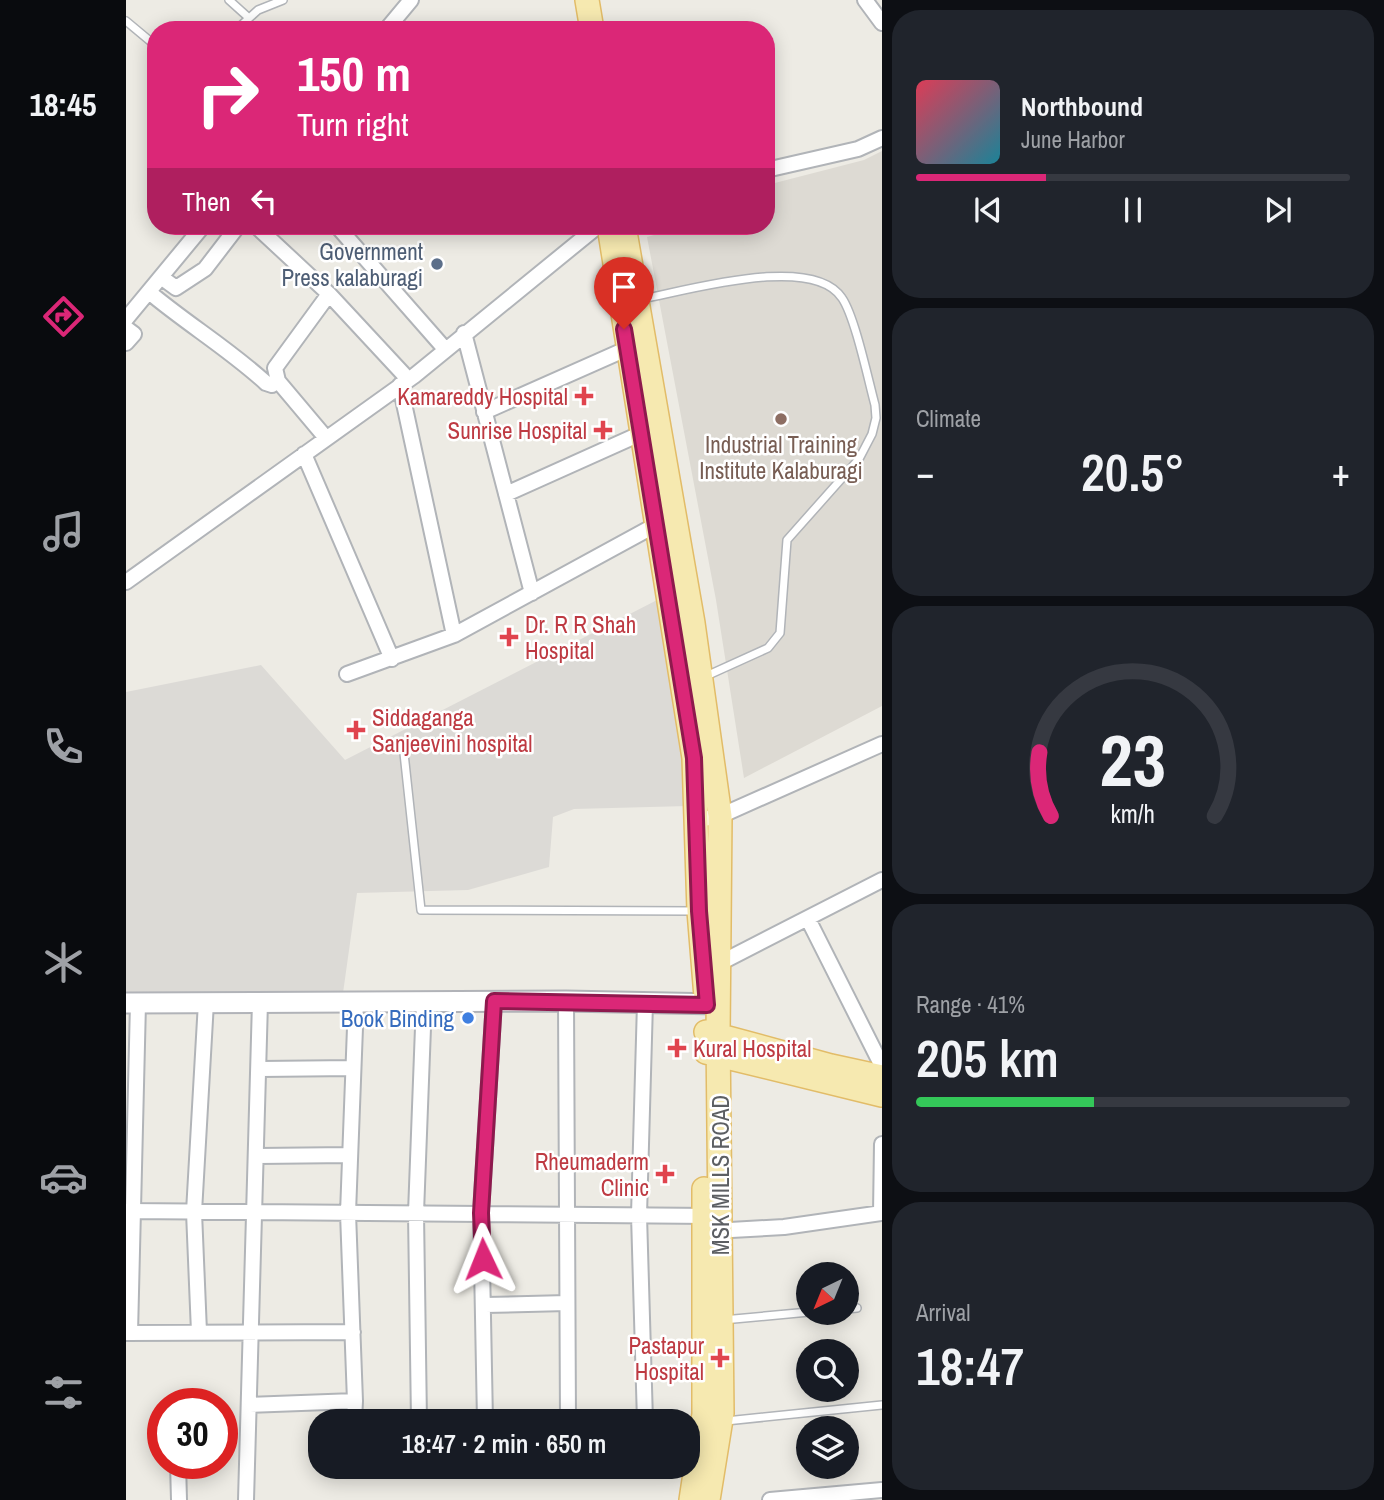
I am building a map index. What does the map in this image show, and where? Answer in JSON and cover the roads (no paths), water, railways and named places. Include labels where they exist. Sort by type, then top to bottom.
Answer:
[{"type":"main road","points":[[572,0],[576,21]]},
{"type":"main road","points":[[587,0],[590,21]]},
{"type":"main road","name":"MSK MILLS ROAD","points":[[611,235],[636,345],[666,519],[700,679],[720,816],[720,963],[713,1005],[712,1044],[712,1224],[704,1414],[700,1422]]},
{"type":"main road","name":"MSK MILLS ROAD","points":[[626,235],[637,300],[636,345],[642,433],[666,519],[692,745],[699,911],[713,1005]]},
{"type":"main road","points":[[712,1044],[882,1076]]},
{"type":"main road","points":[[712,1044],[882,1095]]},
{"type":"main road","name":"MSK MILLS ROAD","points":[[708,1500],[721,1421],[721,1320],[712,1224]]},
{"type":"main road","name":"MSK MILLS ROAD","points":[[691,1500],[692,1479]]},
{"type":"street","points":[[394,21],[411,0]]},
{"type":"street","points":[[864,0],[882,23]]},
{"type":"street","points":[[775,168],[858,149],[882,138]]},
{"type":"street","points":[[126,319],[196,235]]},
{"type":"street","points":[[161,277],[176,288],[205,269],[231,235]]},
{"type":"street","points":[[266,235],[329,294],[404,382],[454,635]]},
{"type":"street","points":[[345,235],[445,349]]},
{"type":"street","points":[[126,582],[404,382],[587,235]]},
{"type":"street","points":[[149,292],[233,353],[266,383],[272,385],[278,381]]},
{"type":"street","points":[[326,438],[278,381],[275,368],[329,294]]},
{"type":"street","points":[[126,328],[134,334],[126,343]]},
{"type":"street","points":[[464,333],[532,593]]},
{"type":"street","points":[[484,412],[636,345]]},
{"type":"street","points":[[506,494],[642,433]]},
{"type":"street","points":[[304,454],[392,659]]},
{"type":"street","points":[[347,674],[454,635],[666,519]]},
{"type":"street","points":[[696,820],[720,816],[882,744]]},
{"type":"street","points":[[720,963],[882,880]]},
{"type":"street","points":[[808,919],[882,1066]]},
{"type":"street","points":[[355,1409],[348,1213],[356,1001]]},
{"type":"street","points":[[419,1409],[416,1213],[424,1001]]},
{"type":"street","points":[[485,1409],[485,1305],[481,1213],[494,1001]]},
{"type":"street","points":[[352,1332],[128,1333],[132,1003],[566,1001],[713,1005]]},
{"type":"street","points":[[566,1001],[568,1409]]},
{"type":"street","points":[[199,1332],[194,1212],[206,1002]]},
{"type":"street","points":[[246,1500],[258,1156],[260,1002]]},
{"type":"street","points":[[645,1003],[639,1215],[645,1409]]},
{"type":"street","points":[[260,1069],[353,1068]]},
{"type":"street","points":[[129,1211],[568,1213],[639,1215],[712,1224],[784,1227],[881,1213],[882,1144]]},
{"type":"street","points":[[258,1156],[350,1155]]},
{"type":"street","points":[[485,1305],[568,1303]]},
{"type":"street","points":[[250,1405],[355,1401]]},
{"type":"street","points":[[178,1479],[179,1500]]},
{"type":"street","points":[[771,1500],[882,1490]]},
{"type":"lane","points":[[229,0],[249,18]]},
{"type":"lane","points":[[246,21],[258,10],[283,0]]},
{"type":"lane","points":[[126,21],[147,38]]},
{"type":"lane","points":[[637,300],[765,276],[806,278],[832,288],[845,303],[875,405],[876,418],[872,433],[859,459],[787,540],[780,633],[775,641],[768,648],[700,679]]},
{"type":"lane","points":[[403,744],[421,911],[699,911]]},
{"type":"lane","points":[[721,1320],[796,1313]]},
{"type":"lane","points":[[721,1421],[882,1405]]},
{"type":"place","name":"Government Press kalaburagi","points":[[437,264]]},
{"type":"place","name":"Kamareddy Hospital","points":[[584,396]]},
{"type":"place","name":"Industrial Training Institute Kalaburagi","points":[[781,419]]},
{"type":"place","name":"Sunrise Hospital","points":[[603,430]]},
{"type":"place","name":"Dr. R R Shah Hospital","points":[[509,637]]},
{"type":"place","name":"Siddaganga Sanjeevini hospital","points":[[356,730]]},
{"type":"place","name":"Book Binding","points":[[468,1018]]},
{"type":"place","name":"Kural Hospital","points":[[677,1048]]},
{"type":"place","name":"Rheumaderm Clinic","points":[[665,1174]]},
{"type":"place","name":"Pastapur Hospital","points":[[720,1358]]}]
